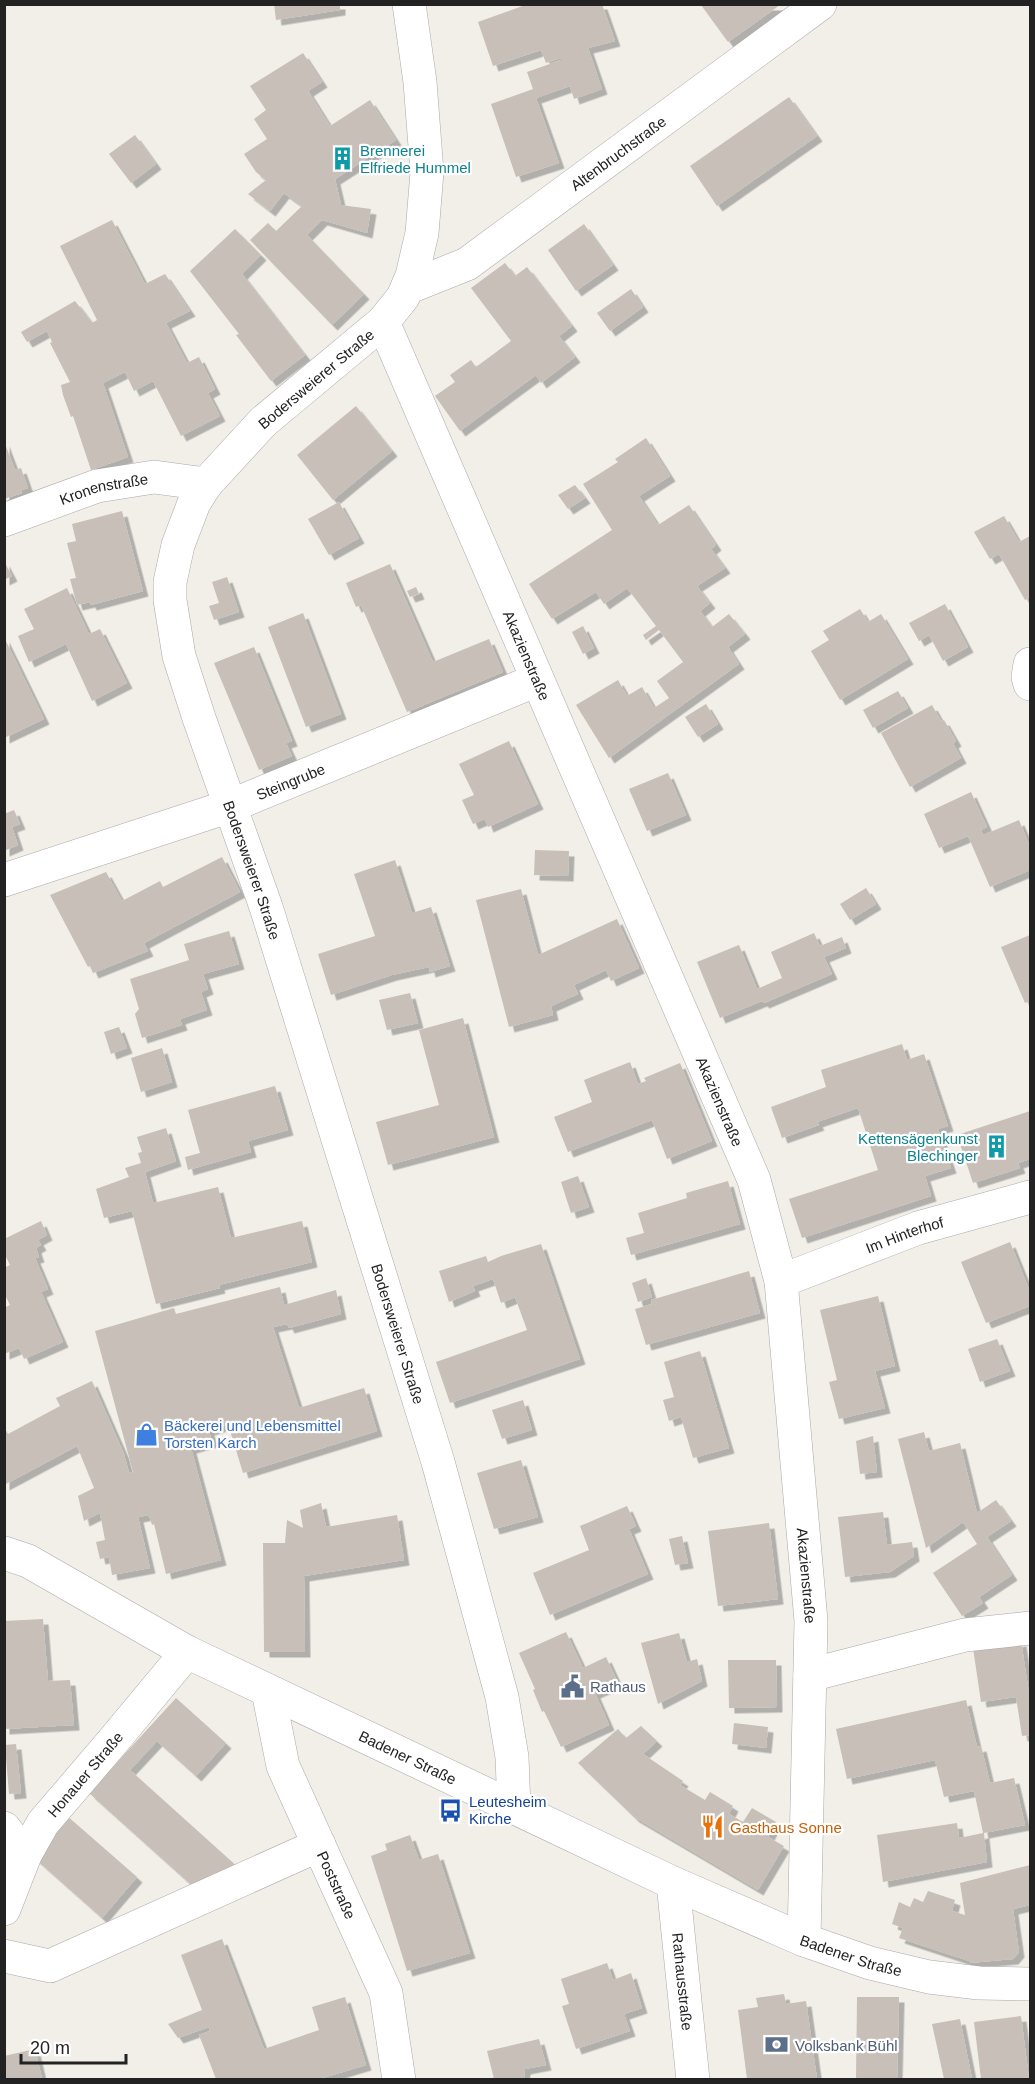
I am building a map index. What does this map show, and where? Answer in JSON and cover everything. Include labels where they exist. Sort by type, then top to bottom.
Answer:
[{"type":"street","name":"Bodersweierer Straße","points":[[409,4],[420,82],[427,172],[422,233],[416,264],[407,288],[397,306],[383,322],[263,422],[206,484],[194,503],[178,545],[170,582],[170,600],[179,656],[266,907],[438,1462],[502,1697],[512,1757],[514,1808]]},
{"type":"street","name":"Altenbruchstraße","points":[[407,288],[467,264],[820,4]]},
{"type":"street","name":"Akazienstraße","points":[[383,322],[754,1180],[781,1281],[811,1621],[804,1940]]},
{"type":"street","name":"Kronenstraße","points":[[4,520],[97,486],[154,477],[206,484]]},
{"type":"street","points":[[1030,664],[1028,677],[1030,684]]},
{"type":"street","name":"Steingrube","points":[[4,880],[230,806],[537,680]]},
{"type":"street","name":"Im Hinterhof","points":[[781,1281],[918,1228],[1030,1197]]},
{"type":"street","name":"Badener Straße","points":[[4,1553],[28,1562],[187,1652],[673,1883],[804,1940],[870,1963],[929,1977],[979,1983],[1030,1984]]},
{"type":"street","points":[[810,1675],[965,1635],[1030,1628]]},
{"type":"street","name":"Honauer Straße","points":[[4,1909],[25,1855],[43,1823],[187,1652]]},
{"type":"street","name":"Poststraße","points":[[268,1691],[283,1766],[386,1993],[399,2079]]},
{"type":"street","points":[[4,1828],[25,1855]]},
{"type":"street","points":[[4,1956],[50,1966],[319,1845]]},
{"type":"street","name":"Rathausstraße","points":[[673,1883],[693,2079]]},
{"type":"building","points":[[274,4],[340,4],[340,10],[276,20]]},
{"type":"building","points":[[528,4],[602,4],[615,41],[588,48],[602,89],[574,99],[570,86],[536,98],[559,163],[516,177],[491,104],[533,89],[527,72],[561,60],[561,58],[546,63],[541,50],[493,66],[478,22]]},
{"type":"building","points":[[701,5],[780,5],[728,42]]},
{"type":"building","points":[[303,53],[322,82],[308,91],[330,126],[370,100],[396,140],[335,179],[341,205],[371,209],[367,233],[322,220],[307,235],[364,294],[332,325],[250,240],[268,223],[276,231],[302,206],[284,193],[270,211],[248,194],[266,180],[256,172],[244,154],[267,139],[254,119],[266,110],[250,86]]},
{"type":"building","points":[[789,97],[817,136],[717,206],[690,166]]},
{"type":"building","points":[[135,135],[156,164],[131,183],[109,154]]},
{"type":"building","points":[[112,220],[145,284],[165,274],[190,311],[166,323],[187,363],[199,357],[215,389],[208,393],[220,416],[181,436],[153,381],[134,391],[125,372],[103,383],[128,457],[91,470],[73,416],[71,417],[63,395],[61,385],[70,382],[50,343],[52,342],[47,331],[27,342],[21,332],[75,301],[92,323],[97,320],[60,246]]},
{"type":"building","points":[[584,224],[613,265],[576,291],[548,250]]},
{"type":"building","points":[[235,229],[261,255],[242,274],[305,355],[271,381],[236,335],[239,334],[190,271]]},
{"type":"building","points":[[505,263],[515,276],[527,267],[572,326],[559,336],[575,357],[541,383],[536,375],[460,431],[435,396],[455,382],[450,375],[471,360],[476,367],[511,341],[471,288]]},
{"type":"building","points":[[631,289],[643,307],[610,331],[597,313]]},
{"type":"building","points":[[356,406],[392,451],[333,500],[297,455]]},
{"type":"building","points":[[646,438],[670,476],[639,496],[658,525],[689,505],[716,545],[711,549],[725,568],[697,586],[710,603],[700,611],[712,627],[729,614],[745,634],[728,647],[739,664],[609,758],[576,705],[618,680],[627,696],[642,687],[654,708],[669,698],[657,681],[683,662],[659,630],[646,640],[643,635],[656,626],[627,588],[604,604],[596,592],[552,619],[529,584],[612,530],[583,484],[618,462],[615,459]]},
{"type":"building","points":[[4,441],[15,470],[21,468],[28,488],[21,490],[22,493],[4,499]]},
{"type":"building","points":[[575,485],[585,498],[568,509],[558,495]]},
{"type":"building","points":[[339,502],[359,538],[329,555],[308,519]]},
{"type":"building","points":[[122,511],[143,591],[91,605],[90,602],[77,605],[70,579],[76,578],[67,543],[76,541],[72,524]]},
{"type":"building","points":[[1004,516],[1019,542],[1030,536],[1030,597],[1025,600],[999,554],[990,559],[974,532]]},
{"type":"building","points":[[4,561],[12,576],[4,580]]},
{"type":"building","points":[[390,564],[433,662],[489,639],[503,672],[407,712],[361,605],[356,607],[346,583]]},
{"type":"building","points":[[227,577],[239,612],[214,620],[209,606],[219,603],[212,582]]},
{"type":"building","points":[[416,587],[419,594],[410,597],[407,591]]},
{"type":"building","points":[[67,588],[89,634],[100,629],[127,683],[92,701],[66,644],[29,662],[18,636],[34,629],[24,609]]},
{"type":"building","points":[[945,604],[968,647],[943,661],[929,635],[919,641],[909,623]]},
{"type":"building","points":[[860,609],[868,622],[881,614],[908,659],[840,700],[811,651],[829,640],[823,631]]},
{"type":"building","points":[[303,613],[341,714],[306,727],[268,627]]},
{"type":"building","points":[[583,626],[594,648],[583,654],[572,632]]},
{"type":"building","points":[[4,637],[44,719],[4,738]]},
{"type":"building","points":[[254,647],[292,741],[286,743],[292,756],[259,770],[214,663]]},
{"type":"building","points":[[898,691],[908,708],[873,728],[863,710]]},
{"type":"building","points":[[706,704],[718,724],[698,737],[685,717]]},
{"type":"building","points":[[932,705],[956,741],[953,743],[961,758],[910,787],[881,733]]},
{"type":"building","points":[[509,741],[538,804],[488,827],[485,819],[473,824],[462,800],[474,795],[459,764]]},
{"type":"building","points":[[668,773],[686,815],[647,831],[629,789]]},
{"type":"building","points":[[971,792],[987,827],[981,830],[983,835],[1019,820],[1030,847],[1030,870],[990,887],[968,836],[939,848],[924,814]]},
{"type":"building","points":[[14,810],[20,824],[12,827],[18,845],[4,851],[4,814]]},
{"type":"building","points":[[535,850],[569,851],[568,876],[534,875]]},
{"type":"building","points":[[222,857],[240,892],[144,943],[148,951],[93,973],[50,895],[106,872],[122,901],[160,881],[163,887]]},
{"type":"building","points":[[395,860],[412,913],[431,907],[450,966],[430,972],[429,967],[392,975],[331,995],[318,954],[375,936],[354,874]]},
{"type":"building","points":[[866,888],[876,904],[850,920],[840,904]]},
{"type":"building","points":[[521,889],[538,955],[617,919],[639,968],[611,981],[606,970],[574,985],[578,994],[551,1006],[553,1015],[509,1027],[476,900]]},
{"type":"building","points":[[229,931],[239,964],[203,974],[208,989],[201,992],[207,1010],[180,1019],[182,1025],[142,1038],[135,1014],[139,1009],[130,979],[189,960],[184,944]]},
{"type":"building","points":[[814,933],[820,946],[842,937],[846,948],[824,957],[832,974],[764,1003],[762,1001],[720,1018],[697,962],[739,945],[757,989],[782,978],[771,952]]},
{"type":"building","points":[[1030,935],[1030,1001],[1025,1003],[1001,947]]},
{"type":"building","points":[[410,993],[418,1023],[387,1030],[379,1000]]},
{"type":"building","points":[[463,1018],[494,1137],[388,1165],[376,1122],[439,1105],[419,1030]]},
{"type":"building","points":[[119,1027],[127,1048],[111,1054],[104,1032]]},
{"type":"building","points":[[902,1044],[907,1060],[924,1054],[948,1126],[938,1129],[951,1168],[925,1176],[931,1196],[802,1238],[789,1199],[878,1170],[858,1108],[817,1122],[819,1125],[782,1138],[771,1107],[826,1087],[821,1070]]},
{"type":"building","points":[[162,1048],[172,1082],[141,1092],[131,1058]]},
{"type":"building","points":[[630,1062],[638,1084],[646,1081],[644,1078],[680,1063],[712,1141],[667,1159],[652,1120],[568,1152],[554,1117],[592,1102],[584,1080]]},
{"type":"building","points":[[275,1086],[288,1130],[248,1141],[251,1152],[188,1170],[185,1157],[200,1153],[188,1110]]},
{"type":"building","name":"Kettensägenkunst Blechinger","points":[[1030,1111],[1030,1159],[1018,1163],[1020,1168],[973,1183],[957,1135]]},
{"type":"building","points":[[166,1128],[176,1161],[145,1172],[153,1203],[218,1187],[231,1238],[302,1221],[312,1262],[219,1285],[220,1288],[156,1304],[132,1211],[104,1218],[96,1189],[129,1177],[125,1168],[141,1163],[138,1153],[142,1152],[137,1137]]},
{"type":"building","points":[[578,1176],[589,1207],[571,1213],[561,1182]]},
{"type":"building","points":[[728,1181],[740,1224],[631,1255],[626,1238],[644,1233],[638,1213],[687,1198],[686,1193]]},
{"type":"building","points":[[41,1221],[47,1235],[38,1240],[41,1245],[36,1248],[39,1257],[35,1258],[48,1289],[41,1292],[63,1342],[24,1359],[19,1348],[4,1354],[4,1308],[10,1305],[4,1293],[4,1268],[10,1265],[4,1253],[4,1239]]},
{"type":"building","points":[[1010,1242],[1030,1292],[1030,1306],[986,1323],[961,1262]]},
{"type":"building","points":[[541,1244],[580,1359],[450,1403],[436,1362],[527,1330],[515,1297],[501,1303],[493,1279],[473,1286],[475,1291],[449,1302],[439,1271],[486,1256],[488,1262]]},
{"type":"building","points":[[749,1271],[760,1313],[646,1345],[635,1309],[652,1304],[651,1300]]},
{"type":"building","points":[[646,1278],[652,1297],[638,1302],[632,1283]]},
{"type":"building","points":[[280,1287],[284,1305],[336,1290],[341,1314],[289,1328],[287,1324],[273,1327],[299,1408],[364,1388],[377,1431],[243,1473],[228,1424],[209,1430],[212,1442],[191,1448],[221,1560],[166,1574],[154,1524],[152,1525],[149,1515],[138,1517],[150,1568],[112,1575],[109,1557],[100,1559],[96,1542],[105,1540],[100,1513],[84,1521],[78,1496],[94,1488],[77,1446],[4,1485],[4,1427],[8,1434],[60,1406],[56,1398],[92,1381],[124,1454],[129,1473],[133,1472],[95,1331],[174,1308],[176,1314]]},
{"type":"building","points":[[878,1296],[895,1366],[875,1371],[885,1408],[839,1419],[829,1382],[837,1380],[820,1310]]},
{"type":"building","points":[[997,1339],[1010,1371],[980,1382],[968,1349]]},
{"type":"building","points":[[700,1351],[729,1448],[693,1458],[681,1417],[669,1421],[663,1400],[674,1397],[664,1362]]},
{"type":"building","points":[[523,1400],[532,1430],[502,1439],[492,1410]]},
{"type":"building","points":[[924,1432],[929,1451],[960,1443],[977,1513],[996,1500],[1011,1521],[987,1537],[1012,1575],[979,1597],[983,1603],[962,1616],[933,1573],[977,1544],[963,1522],[926,1548],[898,1439]]},
{"type":"building","points":[[873,1436],[877,1472],[860,1474],[856,1441]]},
{"type":"building","points":[[521,1460],[538,1517],[494,1529],[477,1473]]},
{"type":"building","points":[[321,1503],[326,1527],[397,1515],[404,1560],[304,1576],[305,1652],[264,1652],[263,1543],[285,1543],[287,1520],[303,1528],[300,1510]]},
{"type":"building","points":[[627,1506],[636,1526],[629,1529],[648,1574],[550,1615],[533,1573],[589,1550],[580,1526]]},
{"type":"building","points":[[883,1512],[887,1545],[912,1542],[914,1556],[890,1572],[845,1577],[838,1517]]},
{"type":"building","points":[[769,1523],[778,1599],[718,1606],[708,1531]]},
{"type":"building","points":[[682,1536],[688,1563],[675,1565],[669,1539]]},
{"type":"building","points":[[43,1619],[48,1681],[70,1680],[74,1725],[4,1729],[4,1621]]},
{"type":"building","name":"Rathaus","points":[[566,1632],[583,1668],[606,1657],[618,1683],[595,1693],[609,1725],[561,1747],[544,1711],[542,1712],[533,1690],[535,1689],[519,1653]]},
{"type":"building","points":[[679,1633],[687,1662],[697,1659],[702,1681],[658,1704],[641,1643]]},
{"type":"building","points":[[1021,1641],[1028,1687],[1030,1687],[1030,1735],[1022,1736],[1016,1697],[981,1702],[973,1648]]},
{"type":"building","points":[[728,1660],[776,1660],[777,1707],[729,1708]]},
{"type":"building","points":[[176,1698],[226,1743],[196,1776],[157,1741],[130,1770],[241,1870],[197,1890],[89,1793]]},
{"type":"building","points":[[966,1700],[977,1747],[981,1746],[990,1783],[1014,1778],[1025,1825],[984,1833],[987,1862],[883,1882],[877,1835],[957,1823],[959,1838],[983,1833],[974,1791],[944,1797],[935,1760],[847,1779],[836,1729]]},
{"type":"building","points":[[734,1723],[768,1727],[766,1748],[732,1744]]},
{"type":"building","points":[[641,1726],[657,1741],[643,1754],[683,1781],[680,1785],[705,1800],[710,1792],[733,1806],[729,1814],[743,1822],[752,1808],[776,1822],[768,1837],[784,1846],[758,1890],[634,1817],[578,1763],[618,1729],[626,1738]]},
{"type":"building","points":[[16,1744],[21,1793],[9,1794],[5,1745]]},
{"type":"building","points":[[66,1815],[137,1877],[102,1918],[31,1855]]},
{"type":"building","points":[[410,1835],[419,1860],[438,1854],[470,1953],[407,1971],[371,1856],[387,1850],[385,1844]]},
{"type":"building","points":[[1030,1865],[1030,1905],[1013,1909],[1019,1952],[1013,1959],[969,1963],[969,1961],[899,1938],[903,1928],[892,1924],[899,1902],[910,1907],[914,1898],[923,1902],[928,1891],[955,1900],[952,1911],[965,1915],[960,1883]]},
{"type":"building","points":[[222,1939],[264,2049],[319,2030],[312,2007],[345,1997],[366,2065],[319,2079],[216,2079],[199,2035],[210,2031],[209,2027],[178,2038],[168,2024],[202,2010],[181,1955]]},
{"type":"building","points":[[607,1963],[613,1980],[631,1973],[642,2008],[624,2014],[630,2031],[576,2049],[562,2006],[569,2004],[561,1979]]},
{"type":"building","name":"Volksbank Bühl","points":[[784,1994],[786,2004],[806,2001],[817,2079],[747,2079],[738,2010],[758,2007],[756,1998]]},
{"type":"building","points":[[857,1997],[899,1997],[897,2079],[856,2079]]},
{"type":"building","points":[[1021,2016],[1029,2079],[981,2079],[974,2022]]},
{"type":"building","points":[[960,2019],[972,2079],[944,2079],[932,2024]]},
{"type":"building","points":[[539,2039],[546,2065],[525,2069],[524,2079],[494,2079],[487,2051]]},
{"type":"building","points":[[35,2049],[42,2079],[4,2079],[4,2056]]},
{"type":"place","name":"Brennerei Elfriede Hummel","points":[[342,159]]},
{"type":"place","name":"Kettensägenkunst Blechinger","points":[[996,1147]]},
{"type":"place","name":"Bäckerei und Lebensmittel Torsten Karch","points":[[146,1434]]},
{"type":"place","name":"Rathaus","points":[[572,1686]]},
{"type":"place","name":"Leutesheim Kirche","points":[[451,1810]]},
{"type":"place","name":"Gasthaus Sonne","points":[[712,1827]]},
{"type":"place","name":"Volksbank Bühl","points":[[777,2045]]}]
